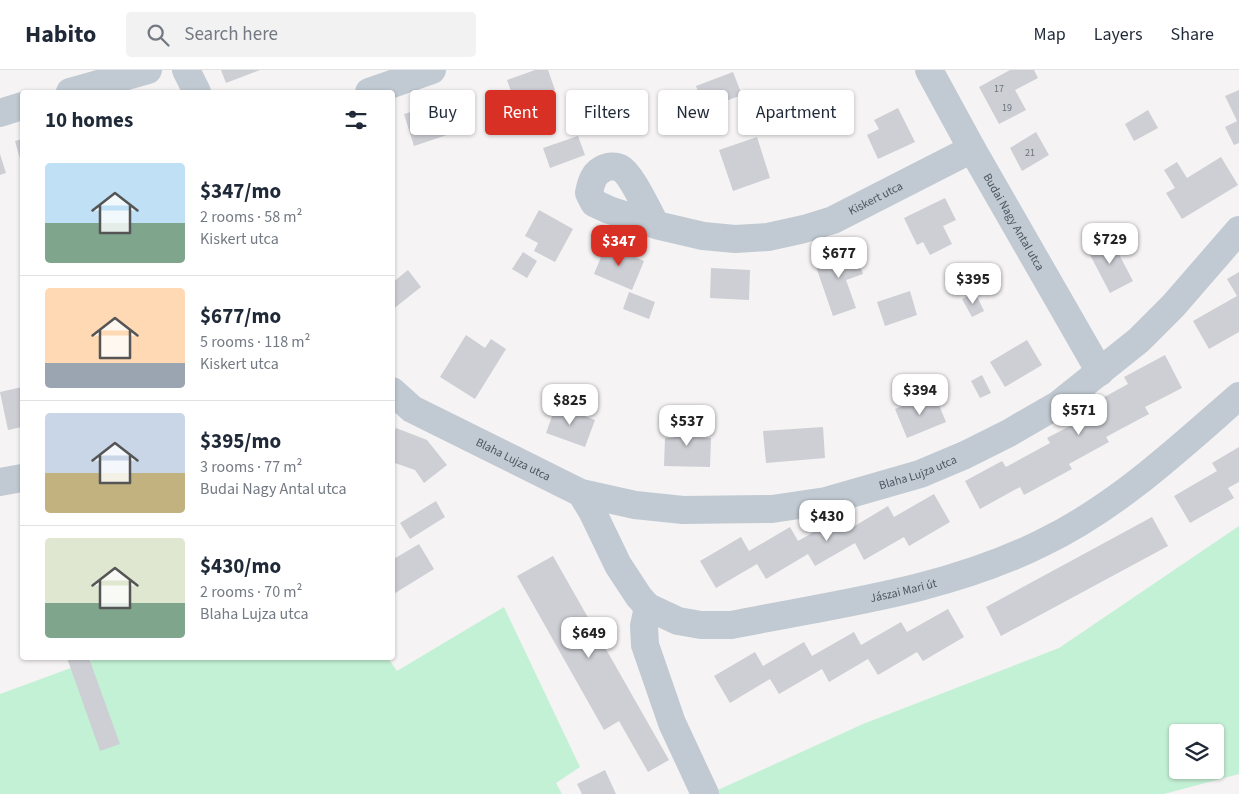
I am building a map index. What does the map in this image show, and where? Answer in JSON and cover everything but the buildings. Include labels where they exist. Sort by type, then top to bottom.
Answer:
[{"type":"street","points":[[77,90],[148,70]]},
{"type":"street","points":[[186,70],[196,90]]},
{"type":"street","points":[[375,90],[432,70]]},
{"type":"street","name":"Budai Nagy Antal utca","points":[[929,70],[972,149],[1100,372]]},
{"type":"street","points":[[0,113],[20,107]]},
{"type":"street","name":"Kiskert utca","points":[[656,225],[703,236],[735,239],[768,238],[833,220],[972,149]]},
{"type":"street","name":"Blaha Lujza utca","points":[[399,403],[581,493],[635,505],[683,510],[772,509],[826,501],[920,474],[1009,434],[1059,404],[1139,340],[1173,306],[1239,230]]},
{"type":"street","name":"Jászai Mari út","points":[[581,493],[592,511],[618,565],[639,597],[648,607],[678,621],[701,625],[731,625],[923,587],[985,568],[1043,543],[1097,512],[1147,477],[1239,396]]},
{"type":"street","points":[[0,482],[20,478]]},
{"type":"street","points":[[648,607],[644,626],[645,645],[672,723],[705,794]]},
{"type":"green space","points":[[1239,526],[1239,774],[1224,778],[1224,724],[1169,724],[1169,779],[1220,779],[1164,794],[709,794],[863,724],[1059,648]]},
{"type":"green space","points":[[504,607],[580,767],[556,783],[562,794],[0,794],[0,694],[93,660],[389,660],[397,671]]}]
